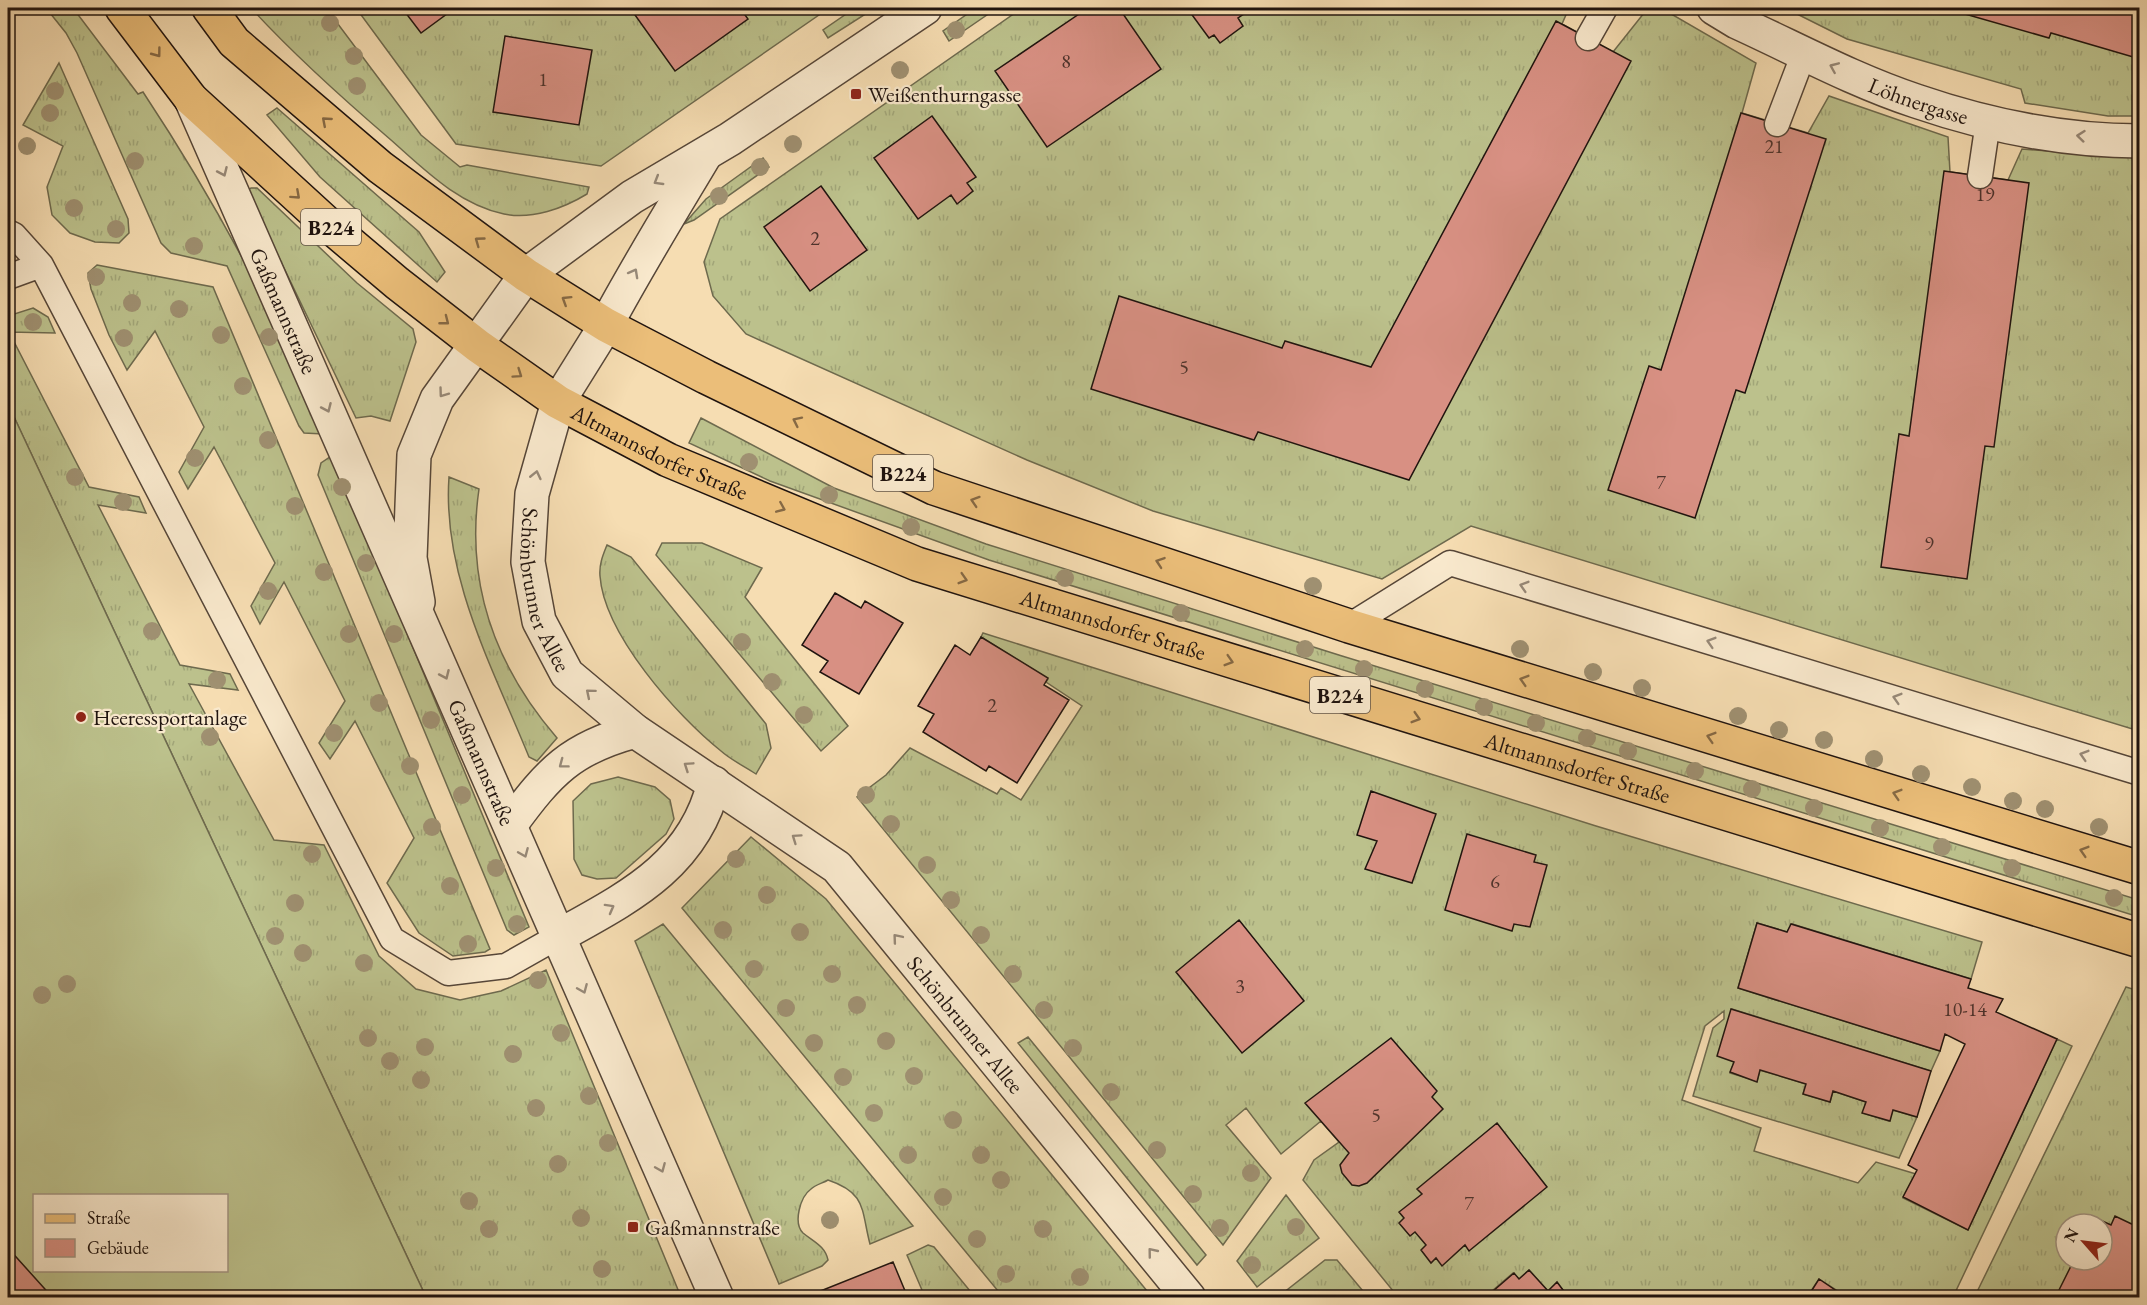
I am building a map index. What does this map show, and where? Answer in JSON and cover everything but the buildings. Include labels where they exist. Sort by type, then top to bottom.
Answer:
[{"type":"main road","name":"B224","points":[[122,8],[191,99]]},
{"type":"main road","name":"B224","points":[[209,8],[234,42],[380,167],[526,275],[606,325],[706,377],[934,488],[1350,626],[2139,868]]},
{"type":"main road","name":"Altmannsdorfer Straße","points":[[191,99],[332,228],[478,346],[558,402],[668,460],[917,564],[2139,941]]},
{"type":"street","points":[[478,346],[526,275],[632,196],[836,70],[925,8]]},
{"type":"street","name":"Löhnergasse","points":[[1714,8],[1737,22],[1915,101],[1988,122],[2051,133],[2139,141]]},
{"type":"street","name":"Gaßmannstraße","points":[[191,99],[512,824],[717,1298]]},
{"type":"street","points":[[606,325],[645,253],[669,218],[708,151]]},
{"type":"street","name":"Schönbrunner Allee","points":[[606,325],[558,402],[532,494],[528,562],[539,621],[567,674],[634,730],[837,867],[1189,1298]]},
{"type":"street","name":"Gaßmannstraße","points":[[421,621],[410,558],[414,455],[437,399],[478,346]]},
{"type":"street","points":[[512,824],[537,789],[559,766],[591,745],[634,730]]},
{"type":"street","points":[[559,936],[628,897],[659,875],[683,849],[710,800],[714,783]]},
{"type":"lane","points":[[1588,38],[1605,8]]},
{"type":"lane","points":[[1777,124],[1804,53]]},
{"type":"lane","points":[[1980,176],[1988,122]]},
{"type":"lane","points":[[8,232],[14,235],[41,265],[392,939],[448,973],[506,966],[559,936]]},
{"type":"lane","points":[[8,278],[41,265]]},
{"type":"lane","points":[[1350,626],[1450,563],[2139,773]]},
{"type":"green space","points":[[46,8],[73,8],[138,94],[143,92],[220,217],[261,294],[323,434],[304,433],[299,426],[227,266],[171,253],[161,243],[77,53],[66,33]]},
{"type":"green space","points":[[251,8],[326,8],[421,135],[460,167],[467,165],[589,187],[587,194],[547,212],[515,215],[487,209],[457,194],[430,174],[354,108]]},
{"type":"green space","points":[[356,8],[829,8],[601,166],[456,144]]},
{"type":"green space","points":[[855,8],[875,8],[828,38],[823,30]]},
{"type":"green space","points":[[976,8],[997,8],[949,41],[943,31]]},
{"type":"green space","points":[[1022,8],[1569,8],[1562,24],[1613,52],[1648,8],[1661,8],[1756,63],[1742,113],[1808,133],[1829,96],[1948,137],[1950,172],[2008,180],[2022,149],[2139,158],[2139,731],[1471,526],[1382,579],[1153,511],[1027,460],[746,334],[713,296],[704,262],[720,219]]},
{"type":"green space","points":[[1785,8],[2139,8],[2139,116],[2108,116],[2025,103],[2021,89],[1847,39]]},
{"type":"green space","points":[[59,63],[128,219],[129,233],[119,243],[95,242],[70,233],[52,215],[47,187],[63,146],[23,125]]},
{"type":"green space","points":[[277,108],[419,232],[445,272],[437,282],[320,177],[267,115]]},
{"type":"green space","points":[[763,158],[769,167],[694,220],[684,224],[706,199]]},
{"type":"green space","points":[[257,188],[357,283],[413,329],[416,342],[390,421],[371,416],[356,418],[247,191]]},
{"type":"green space","points":[[97,265],[213,287],[490,949],[485,952],[453,956],[419,933],[387,883],[414,838],[355,721],[330,759],[319,743],[345,701],[284,582],[260,624],[251,606],[275,563],[214,447],[188,489],[179,472],[204,427],[155,331],[127,370],[109,335],[91,289],[88,273]]},
{"type":"green space","points":[[33,308],[48,317],[55,333],[9,332],[89,487],[139,497],[146,513],[98,505],[180,665],[230,674],[238,690],[189,684],[274,840],[324,845],[379,956],[416,989],[460,1000],[501,991],[546,970],[681,1297],[426,1297],[8,404],[8,316]]},
{"type":"green space","name":"Heeressportanlage","points":[[8,404],[426,1297],[8,1297]]},
{"type":"green space","points":[[701,418],[834,488],[986,544],[1342,656],[2139,900],[2139,917],[989,560],[770,481],[689,443]]},
{"type":"green space","points":[[333,455],[529,927],[514,935],[507,930],[318,475],[321,463]]},
{"type":"green space","points":[[449,477],[479,489],[476,524],[477,558],[481,591],[490,622],[501,653],[517,682],[535,711],[557,738],[537,761],[529,757],[486,655],[462,586],[453,550],[449,514]]},
{"type":"green space","points":[[662,543],[702,543],[762,568],[745,597],[848,726],[821,751],[656,555]]},
{"type":"green space","points":[[607,545],[631,557],[766,724],[771,748],[756,774],[725,754],[703,736],[664,696],[628,648],[614,623],[600,576]]},
{"type":"green space","points":[[983,633],[1596,826],[1982,942],[1971,979],[1792,924],[1787,932],[1757,923],[1738,988],[1940,1051],[1931,1071],[1732,1009],[1734,1062],[1730,1073],[1757,1081],[1760,1070],[1806,1084],[1803,1094],[1830,1102],[1833,1091],[1866,1102],[1863,1113],[1889,1121],[1893,1110],[1917,1117],[1899,1158],[1693,1096],[1713,1028],[1724,1019],[1724,1011],[1705,1026],[1682,1100],[1761,1128],[1754,1151],[1858,1183],[1876,1162],[1916,1174],[1903,1198],[1968,1230],[2057,1039],[2072,1046],[1953,1297],[1847,1297],[1819,1279],[1807,1297],[1569,1297],[1557,1283],[1548,1291],[1529,1270],[1519,1279],[1513,1273],[1485,1297],[1398,1297],[1303,1180],[1314,1160],[1339,1142],[1321,1121],[1281,1154],[1246,1108],[1226,1125],[1271,1178],[1223,1245],[857,797],[886,775],[910,748],[997,794],[1001,788],[1021,800],[1082,706],[1046,682],[1048,679],[981,637]]},
{"type":"green space","points":[[618,777],[655,787],[670,800],[674,819],[666,834],[616,878],[597,879],[582,875],[574,859],[573,801],[591,784]]},
{"type":"green space","points":[[751,837],[826,899],[1152,1297],[1003,1297],[682,908]]},
{"type":"green space","points":[[663,924],[913,1226],[870,1244],[863,1212],[856,1197],[841,1185],[828,1180],[807,1193],[799,1210],[798,1223],[803,1233],[822,1248],[828,1260],[822,1266],[779,1284],[635,941]]},
{"type":"green space","points":[[2126,987],[2139,991],[2139,1297],[1974,1298]]},
{"type":"green space","points":[[1028,1037],[1206,1255],[1197,1265],[1018,1043]]},
{"type":"green space","points":[[1286,1195],[1319,1238],[1257,1287],[1237,1261]]},
{"type":"green space","points":[[928,1245],[934,1247],[975,1297],[925,1297],[907,1255]]},
{"type":"green space","points":[[1325,1260],[1337,1260],[1368,1297],[1278,1297]]},
{"type":"place","name":"Weißenthurngasse","points":[[856,94]]},
{"type":"place","name":"Heeressportanlage","points":[[81,717]]},
{"type":"place","name":"Gaßmannstraße","points":[[633,1227]]}]
